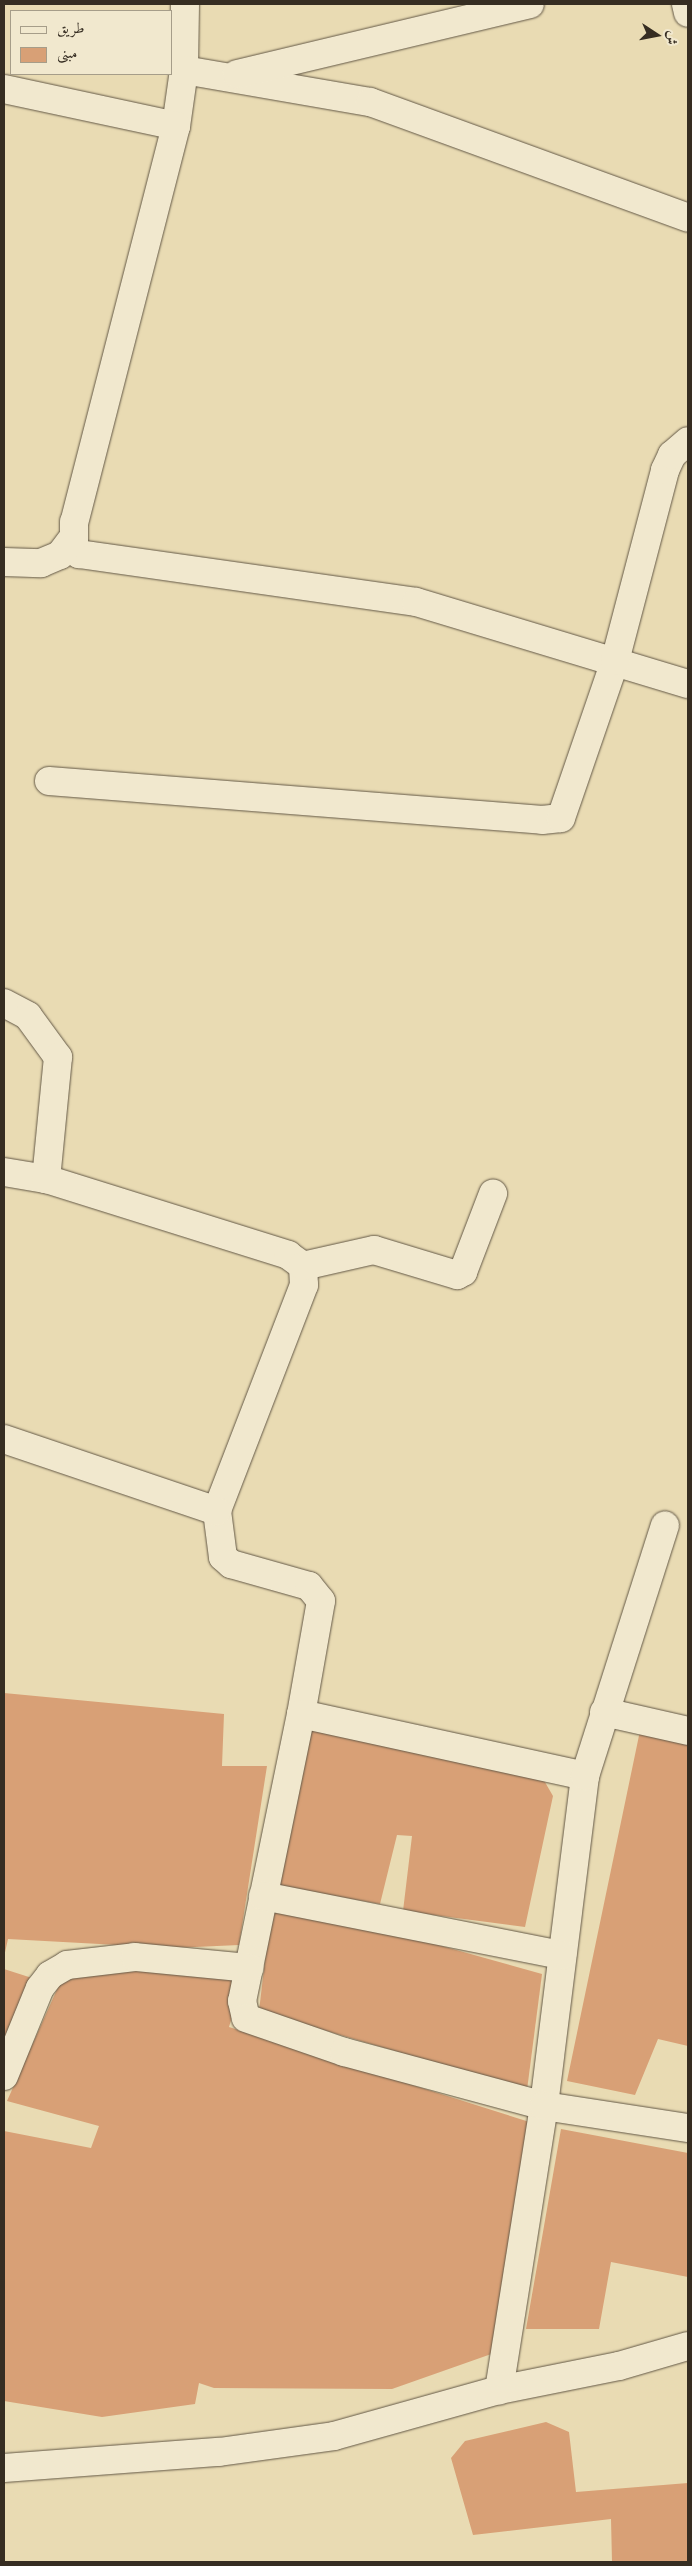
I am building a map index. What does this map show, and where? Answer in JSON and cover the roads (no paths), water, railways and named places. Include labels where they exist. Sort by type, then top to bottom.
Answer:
[{"type":"street","points":[[4,562],[41,563],[60,555],[73,538],[176,126],[184,70],[186,4]]},
{"type":"street","points":[[227,77],[530,4]]},
{"type":"street","points":[[686,4],[688,12]]},
{"type":"street","points":[[184,70],[370,102],[688,218]]},
{"type":"street","points":[[4,89],[176,126]]},
{"type":"street","points":[[49,781],[554,820],[568,808],[615,661],[665,470],[672,455],[688,441]]},
{"type":"street","points":[[73,538],[80,554],[90,558],[416,602],[688,684]]},
{"type":"street","points":[[4,1003],[28,1016],[58,1057],[46,1179]]},
{"type":"street","points":[[4,1172],[46,1179],[288,1255],[302,1266],[304,1285],[218,1511],[223,1557],[231,1564],[309,1586],[321,1601],[301,1714],[242,2001],[250,2022],[544,2106],[688,2128]]},
{"type":"street","points":[[302,1266],[374,1250],[457,1275],[463,1272],[493,1194]]},
{"type":"street","points":[[4,1439],[218,1511]]},
{"type":"street","points":[[499,2390],[544,2106],[584,1776],[665,1525]]},
{"type":"street","points":[[604,1712],[688,1731]]},
{"type":"street","points":[[301,1714],[584,1776]]},
{"type":"street","points":[[264,1896],[562,1956]]},
{"type":"street","points":[[4,2076],[40,1988],[50,1975],[67,1965],[135,1957],[249,1968]]},
{"type":"street","points":[[4,2468],[219,2452],[334,2436],[499,2390],[619,2366],[688,2346]]}]
